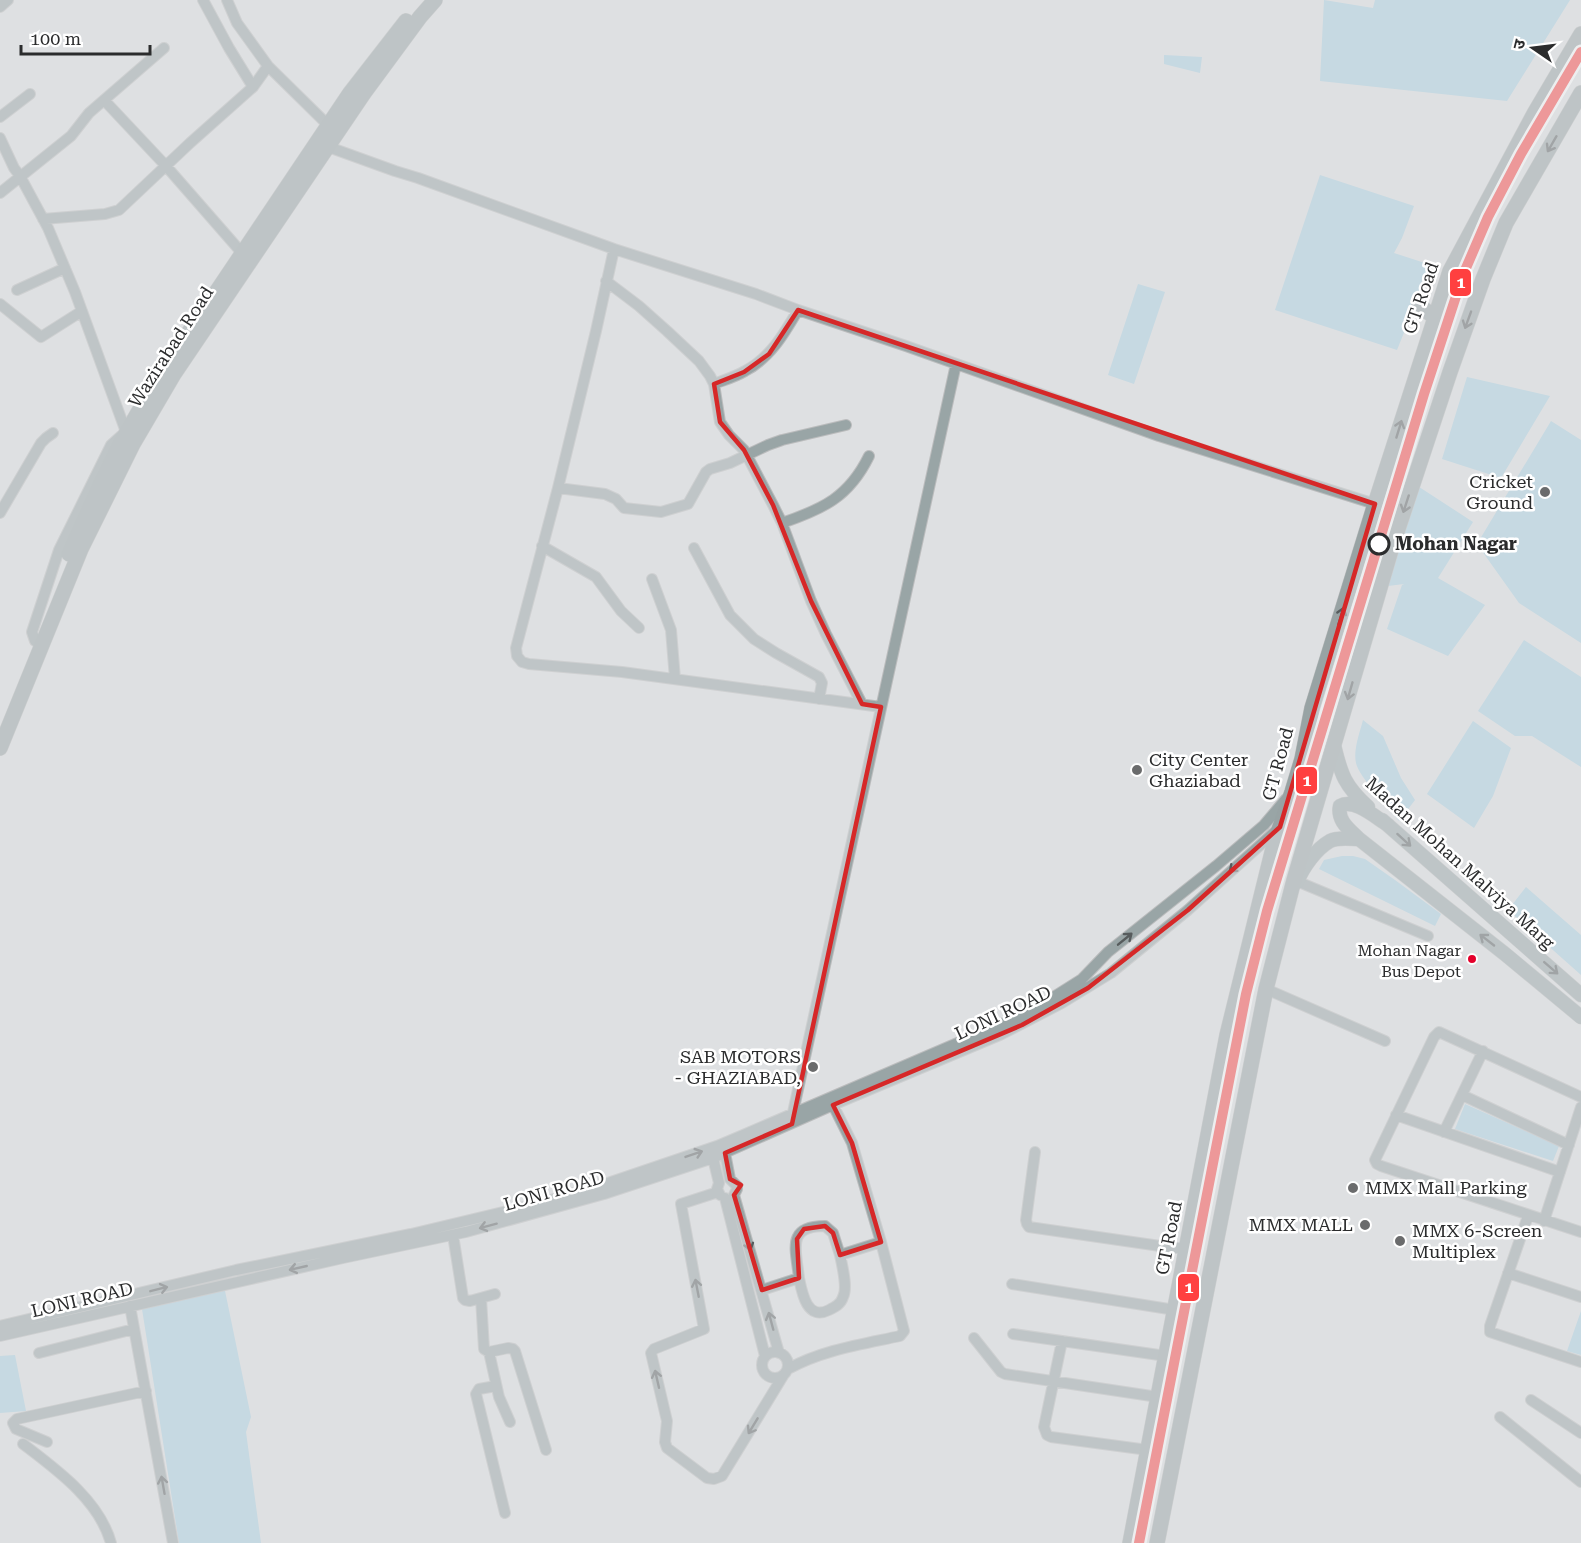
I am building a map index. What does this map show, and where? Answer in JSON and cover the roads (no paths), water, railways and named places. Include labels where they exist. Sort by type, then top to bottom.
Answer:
[{"type":"highway","name":"Wazirabad Road","points":[[333,129],[350,93],[423,0]]},
{"type":"highway","name":"Wazirabad Road","points":[[0,720],[99,485],[333,129],[435,0]]},
{"type":"highway","name":"GT Road","points":[[1130,1543],[1227,1035],[1274,844],[1302,759],[1312,708],[1450,271],[1535,112],[1581,34]]},
{"type":"highway","points":[[1158,1543],[1266,989],[1334,745],[1393,543],[1449,372],[1483,279],[1506,223],[1581,93]]},
{"type":"highway","name":"Wazirabad Road","points":[[0,748],[81,549],[161,373],[242,253],[322,145]]},
{"type":"highway","points":[[1419,305],[1434,317]]},
{"type":"main road","name":"Madan Mohan Malviya Marg","points":[[1334,745],[1340,771],[1347,785],[1360,800],[1581,995]]},
{"type":"main road","name":"Madan Mohan Malviya Marg","points":[[1388,825],[1353,804],[1346,802],[1340,806],[1341,820],[1359,839],[1581,1017]]},
{"type":"main road","points":[[1296,880],[1319,850],[1332,840],[1359,839]]},
{"type":"main road","points":[[1418,885],[1434,867]]},
{"type":"street","points":[[0,7],[8,0]]},
{"type":"street","points":[[253,87],[204,3],[226,0],[237,23],[268,66],[333,129]]},
{"type":"street","points":[[0,193],[71,136],[89,113],[164,48]]},
{"type":"street","points":[[43,219],[114,213],[253,87],[268,66]]},
{"type":"street","points":[[0,117],[30,94]]},
{"type":"street","points":[[104,100],[166,166],[242,253]]},
{"type":"street","points":[[0,138],[43,219],[65,268],[132,435]]},
{"type":"street","points":[[322,145],[614,249],[756,294],[1159,436],[1375,504]]},
{"type":"street","points":[[614,249],[558,488],[516,648],[517,656],[522,662],[529,664],[622,672],[881,707]]},
{"type":"street","points":[[17,290],[65,268]]},
{"type":"street","points":[[606,281],[639,306],[692,354],[714,384],[720,422],[747,455],[782,524],[811,601],[862,704]]},
{"type":"street","points":[[0,304],[40,338],[82,312]]},
{"type":"street","points":[[714,384],[744,372],[769,354],[798,310]]},
{"type":"street","points":[[792,1119],[956,364]]},
{"type":"street","points":[[558,488],[605,494],[616,499],[624,508],[661,512],[688,504],[710,469],[730,463],[782,440],[846,425]]},
{"type":"street","points":[[0,513],[41,443],[53,433]]},
{"type":"street","points":[[782,524],[812,513],[849,488],[863,469],[869,456]]},
{"type":"street","points":[[542,546],[596,577],[621,611],[639,628]]},
{"type":"street","points":[[694,548],[730,615],[754,639],[821,680],[819,699]]},
{"type":"street","points":[[652,579],[671,630],[675,679]]},
{"type":"street","points":[[1085,984],[1108,952],[1264,825],[1292,792]]},
{"type":"street","points":[[1085,984],[1111,973],[1179,917],[1280,827]]},
{"type":"street","points":[[1296,880],[1428,936]]},
{"type":"street","name":"LONI ROAD","points":[[0,1326],[236,1270],[411,1234],[541,1203],[650,1169],[833,1105],[946,1053],[1085,984]]},
{"type":"street","points":[[1266,989],[1385,1041]]},
{"type":"street","points":[[1581,1097],[1439,1032],[1434,1036],[1374,1160],[1377,1164],[1581,1232]]},
{"type":"street","points":[[1444,1132],[1483,1051]]},
{"type":"street","name":"LONI ROAD","points":[[0,1336],[343,1257],[453,1235],[604,1194],[713,1158],[792,1119],[946,1053]]},
{"type":"street","points":[[1462,1095],[1569,1144]]},
{"type":"street","points":[[725,1189],[681,1204],[704,1329],[654,1349],[651,1353],[667,1421],[665,1442],[667,1448],[706,1478],[714,1479],[722,1476],[785,1372],[787,1360],[779,1353],[773,1352],[765,1356],[761,1364],[763,1372],[770,1378],[778,1378],[785,1372],[801,1362],[903,1334],[904,1328],[852,1143],[833,1105]]},
{"type":"street","points":[[1544,1221],[1580,1113]]},
{"type":"street","points":[[1396,1115],[1560,1172]]},
{"type":"street","points":[[1035,1152],[1026,1220],[1029,1227],[1186,1249]]},
{"type":"street","points":[[725,1153],[725,1189],[765,1356]]},
{"type":"street","points":[[713,1158],[762,1290],[779,1353]]},
{"type":"street","points":[[1528,1216],[1490,1326],[1490,1332],[1581,1362]]},
{"type":"street","points":[[825,1226],[833,1233],[840,1255],[844,1296],[837,1306],[825,1312],[815,1311],[806,1304],[799,1278],[796,1239],[804,1229],[825,1226]]},
{"type":"street","points":[[453,1235],[463,1298],[467,1301],[495,1294]]},
{"type":"street","points":[[840,1255],[881,1242]]},
{"type":"street","points":[[1508,1273],[1581,1297]]},
{"type":"street","points":[[762,1290],[799,1278]]},
{"type":"street","points":[[1012,1284],[1175,1310]]},
{"type":"street","points":[[480,1298],[484,1349],[489,1352],[508,1348],[515,1351],[546,1450]]},
{"type":"street","points":[[130,1306],[173,1543]]},
{"type":"street","points":[[39,1353],[134,1329]]},
{"type":"street","points":[[1013,1334],[1166,1356]]},
{"type":"street","points":[[974,1338],[1001,1372],[1011,1376],[1158,1397]]},
{"type":"street","points":[[1062,1341],[1044,1427],[1047,1435],[1148,1450]]},
{"type":"street","points":[[489,1352],[501,1404],[510,1422]]},
{"type":"street","points":[[496,1386],[479,1389],[476,1396],[505,1512]]},
{"type":"street","points":[[47,1442],[16,1429],[13,1423],[17,1419],[146,1390]]},
{"type":"street","points":[[1531,1400],[1581,1433]]},
{"type":"street","points":[[1500,1417],[1581,1482]]},
{"type":"street","points":[[23,1444],[76,1488],[101,1520],[111,1543]]},
{"type":"place","name":"Cricket Ground","points":[[1545,492]]},
{"type":"place","name":"Mohan Nagar","points":[[1379,544]]},
{"type":"place","name":"City Center Ghaziabad","points":[[1137,770]]},
{"type":"place","name":"Mohan Nagar Bus Depot","points":[[1472,959]]},
{"type":"place","name":"SAB MOTORS - GHAZIABAD,","points":[[813,1067]]},
{"type":"place","name":"MMX Mall Parking","points":[[1353,1188]]},
{"type":"place","name":"MMX MALL","points":[[1365,1225]]},
{"type":"place","name":"MMX 6-Screen Multiplex","points":[[1400,1241]]}]
